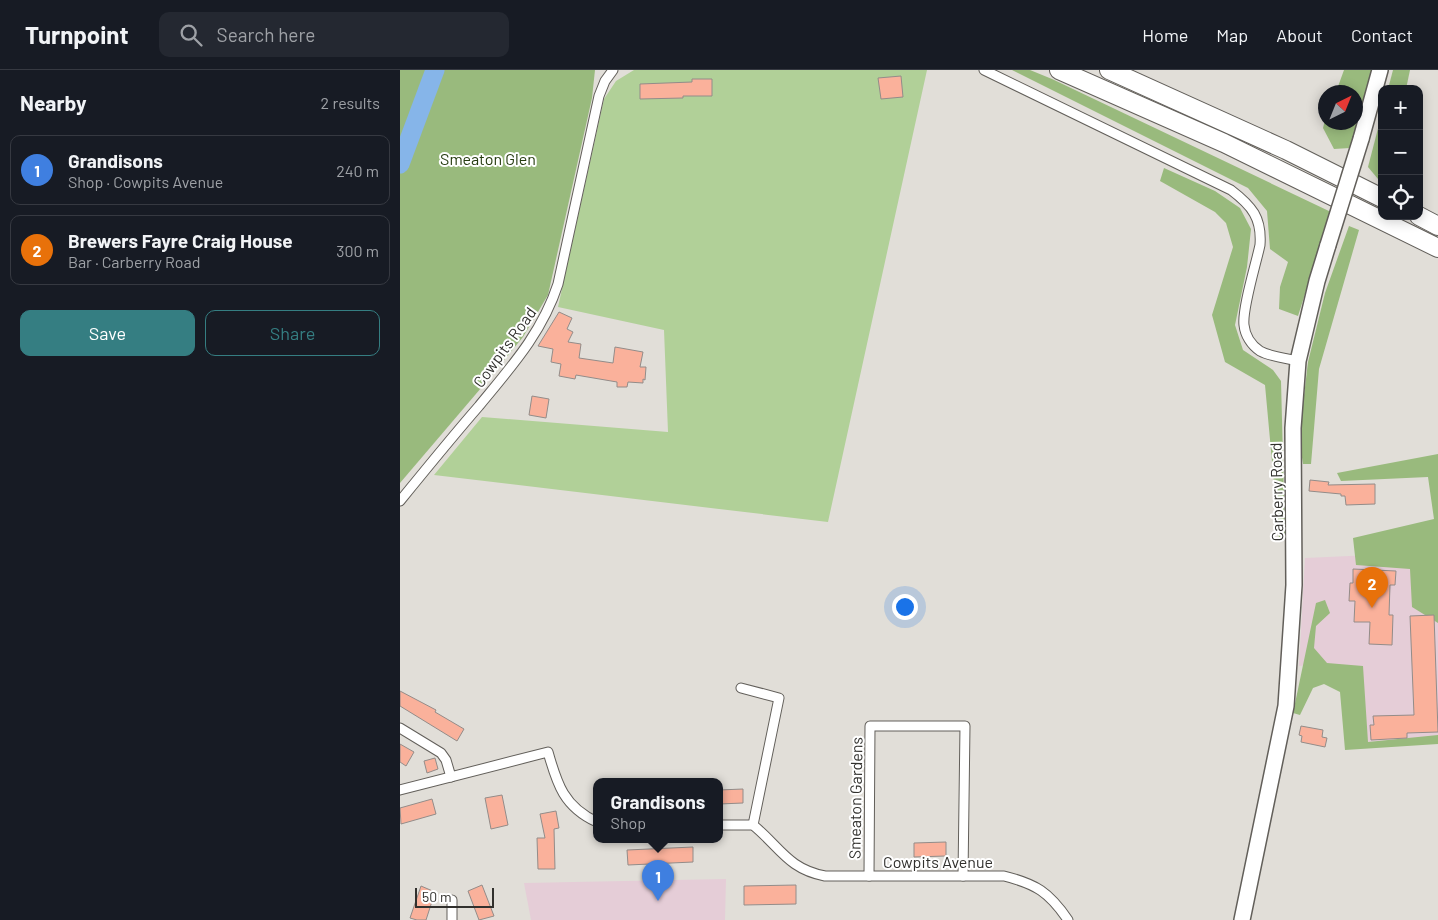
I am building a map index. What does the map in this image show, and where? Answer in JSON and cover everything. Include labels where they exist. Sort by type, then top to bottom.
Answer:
[{"type":"highway","points":[[1059,70],[1224,144],[1438,248]]},
{"type":"highway","points":[[1109,70],[1286,150],[1378,196]]},
{"type":"highway","points":[[1423,218],[1438,226]]},
{"type":"main road","name":"Carberry Road","points":[[1242,920],[1286,706],[1294,585],[1292,428],[1298,360],[1317,281],[1361,139],[1380,70]]},
{"type":"street","name":"Cowpits Road","points":[[400,501],[517,360],[539,329],[551,306],[558,284],[599,96],[604,81],[613,70]]},
{"type":"street","points":[[984,70],[1231,190],[1242,198],[1259,221],[1261,235],[1243,324],[1246,335],[1260,351],[1298,360]]},
{"type":"street","points":[[723,826],[753,825],[779,698],[741,688]]},
{"type":"street","name":"Smeaton Gardens","points":[[869,876],[870,726],[965,726],[963,876]]},
{"type":"street","points":[[400,728],[441,752],[446,760],[451,777]]},
{"type":"street","points":[[400,790],[548,752],[557,783],[565,796],[575,808],[593,819]]},
{"type":"street","name":"Cowpits Avenue","points":[[753,825],[768,838],[786,859],[810,874],[825,876],[1004,876],[1024,881],[1042,890],[1056,902],[1068,920]]},
{"type":"street","points":[[452,900],[452,920]]},
{"type":"shaded area","points":[[1438,552],[1438,736],[1368,742],[1327,663],[1299,666],[1305,558]]},
{"type":"shaded area","points":[[726,879],[725,920],[531,920],[524,883]]},
{"type":"green space","name":"Smeaton Glen","points":[[400,70],[595,70],[592,98],[548,295],[523,337],[400,483]]},
{"type":"green space","points":[[634,70],[927,70],[828,522],[434,475],[482,417],[668,432],[664,330],[558,307],[604,99],[616,81]]},
{"type":"green space","points":[[1012,70],[1030,70],[1052,79],[1331,212],[1298,316],[1279,309],[1280,287],[1288,262],[1270,249],[1267,211],[1248,188]]},
{"type":"green space","points":[[1344,70],[1372,70],[1363,102],[1363,85],[1339,85]]},
{"type":"green space","points":[[1393,70],[1410,70],[1407,85],[1389,85]]},
{"type":"green space","points":[[1378,128],[1378,179],[1368,167]]},
{"type":"green space","points":[[1324,130],[1355,130],[1350,148],[1334,149]]},
{"type":"green space","points":[[1164,168],[1215,191],[1240,208],[1251,229],[1247,267],[1235,325],[1243,350],[1273,370],[1281,381],[1285,536],[1279,538],[1265,385],[1225,362],[1212,315],[1233,247],[1226,223],[1215,212],[1160,181]]},
{"type":"green space","points":[[1349,226],[1359,230],[1319,369],[1311,464],[1303,464],[1299,438],[1308,362],[1325,293]]},
{"type":"green space","points":[[1438,454],[1438,623],[1412,607],[1410,569],[1356,565],[1353,538],[1434,519],[1428,477],[1341,481],[1337,473]]},
{"type":"green space","points":[[1325,600],[1330,613],[1316,626],[1314,648],[1327,663],[1363,666],[1368,742],[1438,735],[1438,744],[1345,750],[1340,692],[1324,684],[1313,688],[1300,715],[1293,713],[1316,603]]},
{"type":"building","points":[[901,76],[903,97],[881,99],[878,78]]},
{"type":"building","points":[[692,79],[712,79],[712,96],[640,99],[640,84],[692,82]]},
{"type":"building","points":[[559,312],[572,318],[567,329],[573,332],[568,342],[581,344],[579,358],[613,363],[615,347],[643,352],[640,367],[646,367],[643,383],[628,382],[627,387],[617,387],[617,382],[576,375],[575,379],[559,376],[561,364],[551,362],[553,349],[538,346]]},
{"type":"building","points":[[532,396],[549,399],[546,418],[529,415]]},
{"type":"building","points":[[1310,480],[1329,482],[1328,485],[1375,484],[1375,504],[1346,505],[1345,496],[1341,496],[1341,494],[1309,491]]},
{"type":"building","points":[[1353,569],[1396,571],[1395,585],[1390,585],[1389,615],[1393,615],[1392,645],[1369,644],[1370,622],[1354,622],[1355,601],[1349,601],[1350,583],[1353,583]]},
{"type":"building","points":[[1434,615],[1438,732],[1407,733],[1407,738],[1371,740],[1370,725],[1374,725],[1373,716],[1414,715],[1410,616]]},
{"type":"building","points":[[400,691],[436,710],[435,712],[464,729],[457,741],[400,706]]},
{"type":"building","points":[[1301,726],[1323,730],[1322,737],[1327,738],[1325,747],[1301,742],[1302,736],[1299,735]]},
{"type":"building","points":[[400,744],[414,752],[406,766],[400,762]]},
{"type":"building","points":[[435,758],[438,769],[427,773],[424,761]]},
{"type":"building","points":[[743,789],[743,803],[723,804],[723,790]]},
{"type":"building","points":[[502,795],[508,825],[491,829],[485,798]]},
{"type":"building","points":[[432,799],[436,814],[401,824],[400,808]]},
{"type":"building","points":[[556,811],[559,828],[554,829],[555,869],[538,869],[537,838],[545,838],[540,814]]},
{"type":"building","points":[[946,842],[946,856],[914,857],[914,843]]},
{"type":"building","points":[[693,847],[693,862],[628,865],[627,850]]},
{"type":"building","points":[[482,885],[494,916],[479,920],[468,891]]},
{"type":"building","points":[[796,885],[796,904],[744,905],[744,886]]},
{"type":"building","points":[[421,886],[435,892],[426,920],[410,918]]},
{"type":"waterway","points":[[400,164],[435,70]]},
{"type":"place","name":"Brewers Fayre Craig House","points":[[1372,608]]},
{"type":"place","name":"Grandisons","points":[[658,901]]}]
